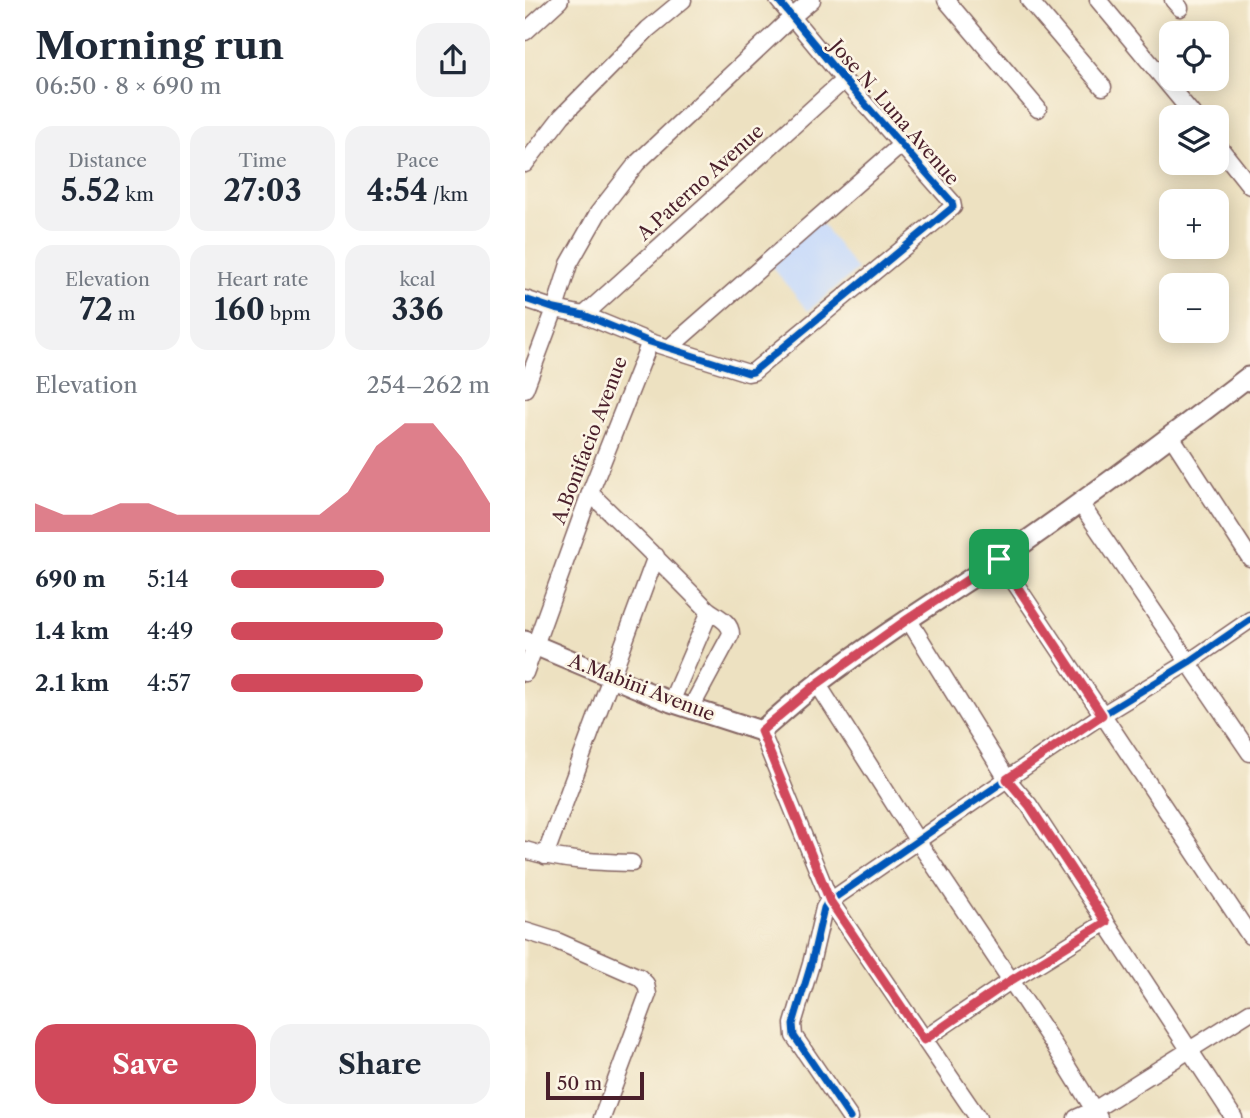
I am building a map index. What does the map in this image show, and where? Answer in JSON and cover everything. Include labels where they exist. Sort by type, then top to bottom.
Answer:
[{"type":"street","points":[[525,32],[560,0]]},
{"type":"street","points":[[525,164],[562,116],[648,29],[683,0]]},
{"type":"street","name":"Jose N. Luna Avenue","points":[[669,348],[748,373],[753,372],[953,207],[952,202],[844,80],[778,0]]},
{"type":"street","points":[[525,389],[569,264],[597,213],[637,163],[812,0]]},
{"type":"street","points":[[946,0],[1038,109]]},
{"type":"street","points":[[1029,0],[1103,88]]},
{"type":"street","points":[[1098,0],[1185,105]]},
{"type":"street","name":"A.Paterno Avenue","points":[[584,316],[844,80]]},
{"type":"street","points":[[525,299],[584,316],[669,348],[902,144]]},
{"type":"street","points":[[1229,157],[1247,176]]},
{"type":"street","name":"A.Bonifacio Avenue","points":[[525,673],[530,643],[650,342]]},
{"type":"street","points":[[978,1118],[830,901],[761,731],[817,684],[1080,503],[1249,378]]},
{"type":"street","points":[[1171,436],[1250,558]]},
{"type":"street","points":[[590,493],[710,611],[731,628],[731,634],[691,708]]},
{"type":"street","points":[[1080,503],[1250,753]]},
{"type":"street","points":[[545,856],[656,556]]},
{"type":"street","points":[[999,559],[1250,936]]},
{"type":"street","points":[[671,702],[710,611]]},
{"type":"street","points":[[908,619],[1007,779],[1029,805],[1234,1118]]},
{"type":"street","points":[[850,1118],[793,1036],[793,1024],[824,908],[916,840],[1250,620]]},
{"type":"street","name":"A.Mabini Avenue","points":[[530,643],[671,702],[761,731]]},
{"type":"street","points":[[817,684],[916,840],[1054,1045],[1097,1114]]},
{"type":"street","points":[[525,850],[577,861],[632,863]]},
{"type":"street","points":[[924,1040],[1010,981],[1106,922]]},
{"type":"street","points":[[525,931],[557,941],[621,969],[639,977],[646,984],[648,994],[602,1118]]},
{"type":"street","points":[[1076,1118],[1097,1114],[1189,1049],[1250,1012]]},
{"type":"shaded area","points":[[819,220],[857,270],[808,311],[769,263]]},
{"type":"cycle path","points":[[525,299],[584,315],[650,342],[748,373],[753,372],[953,207],[952,202],[844,80],[778,0]]},
{"type":"cycle path","points":[[850,1118],[794,1036],[793,1024],[827,903],[1102,715],[1189,662],[1250,620]]},
{"type":"route","points":[[999,559],[1102,715],[1007,779],[1029,805],[1106,922],[1010,981],[924,1040],[830,901],[761,731],[817,684],[999,559]]}]
